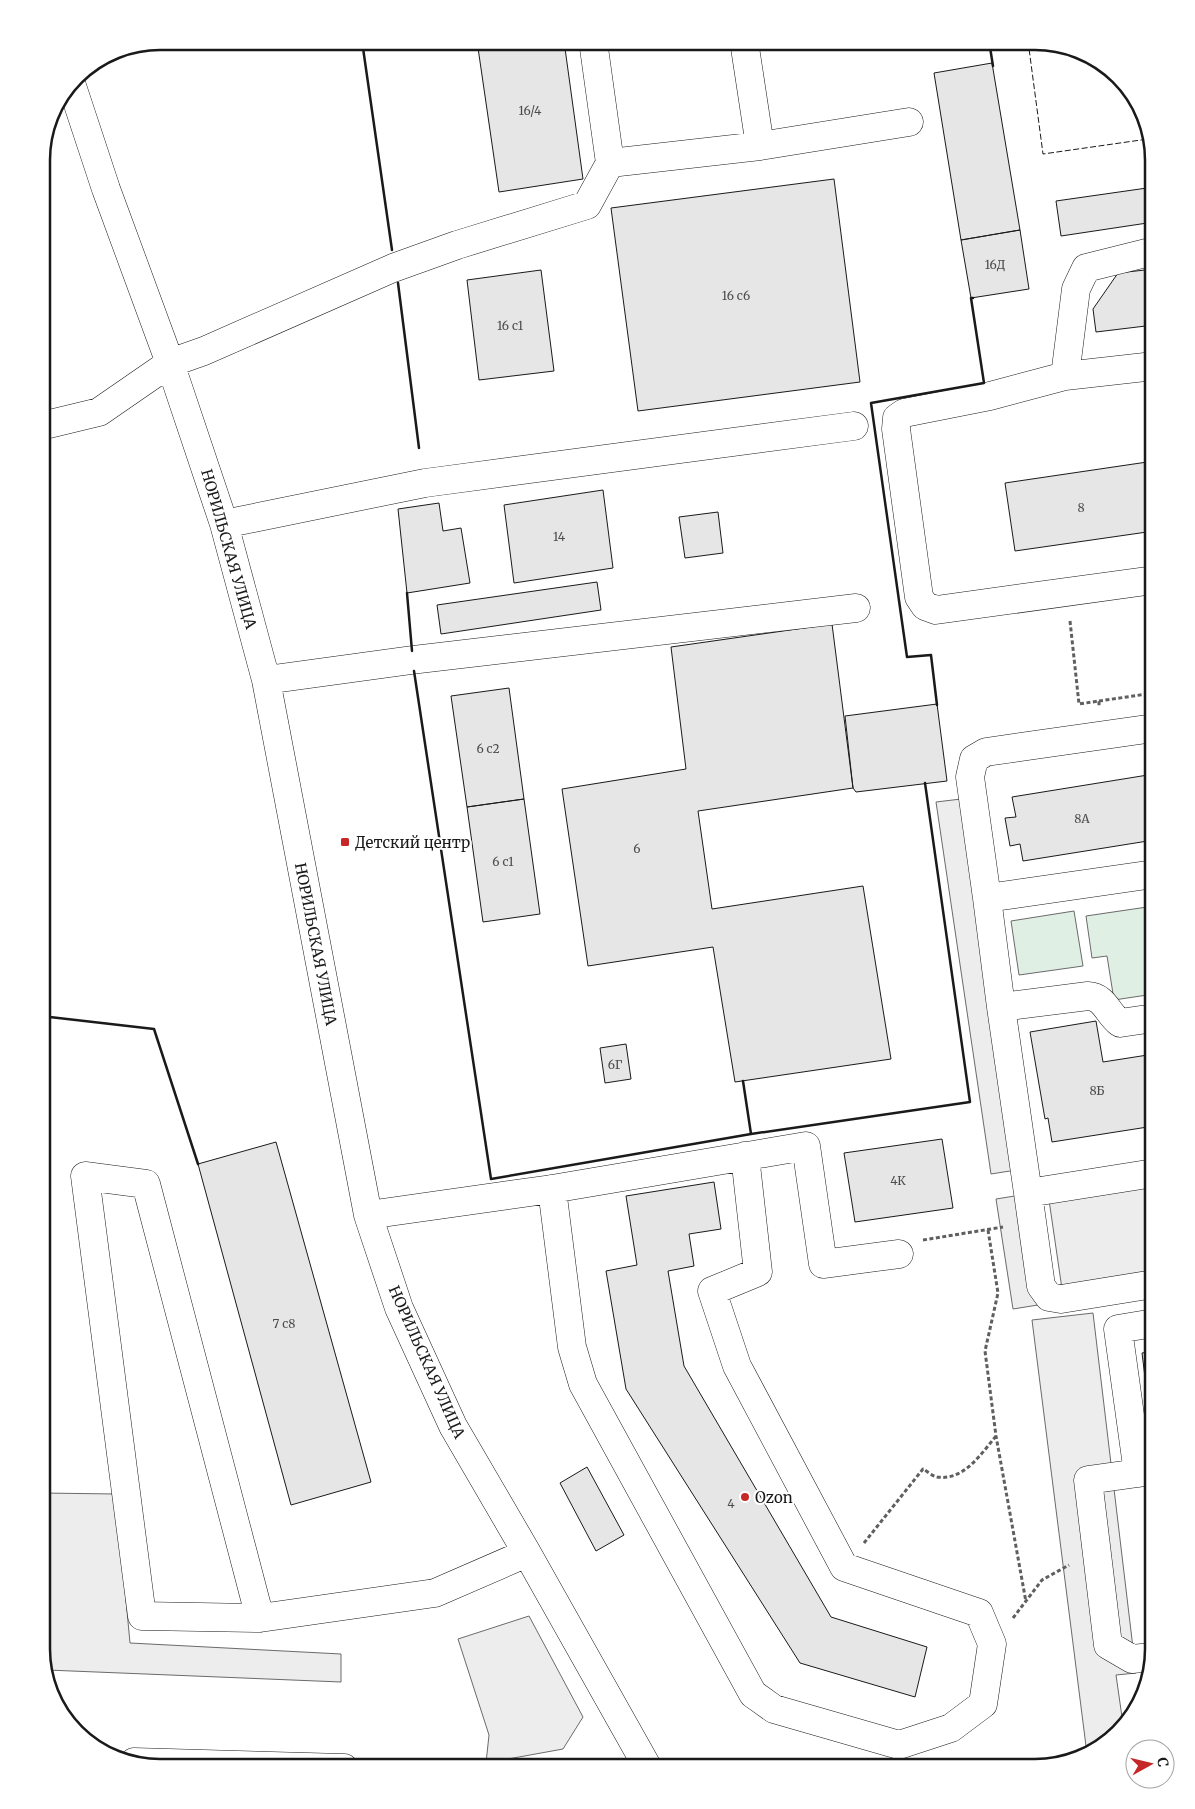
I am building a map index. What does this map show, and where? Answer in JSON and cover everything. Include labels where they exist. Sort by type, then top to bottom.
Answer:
[{"type":"street","points":[[50,424],[99,412],[170,362],[204,351],[393,268],[587,205],[610,163],[594,50]]},
{"type":"street","points":[[745,50],[760,146]]},
{"type":"street","name":"НОРИЛЬСКАЯ УЛИЦА","points":[[74,92],[106,189],[170,362],[224,524],[266,680],[368,1215],[399,1308],[453,1426],[643,1759]]},
{"type":"street","points":[[610,163],[760,146],[909,122]]},
{"type":"street","points":[[1065,376],[1076,288],[1086,268],[1145,253]]},
{"type":"street","points":[[1145,367],[1065,376],[990,396],[904,413],[897,418],[896,429],[919,597],[925,606],[936,610],[1145,581]]},
{"type":"street","points":[[224,524],[425,483],[854,426]]},
{"type":"street","points":[[266,680],[422,659],[856,608]]},
{"type":"street","points":[[1145,729],[986,752],[974,759],[970,777],[1041,1286],[1049,1297],[1061,1298],[1145,1285]]},
{"type":"street","points":[[987,898],[1145,875]]},
{"type":"street","points":[[1001,1007],[1088,996],[1096,997],[1102,1002],[1113,1018],[1120,1023],[1145,1019]]},
{"type":"street","points":[[368,1215],[552,1189],[806,1146],[822,1264],[899,1254]]},
{"type":"street","points":[[552,1189],[572,1347],[583,1384],[753,1694],[774,1709],[899,1745],[952,1728],[983,1704],[992,1644],[979,1613],[844,1567],[737,1366],[712,1291],[758,1272],[745,1156]]},
{"type":"street","points":[[1028,1193],[1145,1175]]},
{"type":"street","points":[[260,1618],[146,1184],[85,1176],[142,1616],[260,1618],[436,1593],[527,1553]]},
{"type":"street","points":[[1145,1324],[1118,1329],[1145,1466]]},
{"type":"street","points":[[1144,1658],[1132,1659],[1108,1645],[1088,1480],[1145,1471]]},
{"type":"path","points":[[1067,593],[1079,704],[1145,694]]},
{"type":"path","points":[[1099,701],[1103,736]]},
{"type":"path","points":[[899,1254],[909,1252],[907,1242],[1033,1222]]},
{"type":"path","points":[[988,1230],[998,1293],[985,1351],[996,1436],[1026,1602]]},
{"type":"path","points":[[844,1567],[923,1469],[935,1477],[952,1476],[973,1465],[996,1436]]},
{"type":"path","points":[[992,1644],[1042,1580],[1096,1550]]},
{"type":"green space","points":[[1145,907],[1145,995],[1114,1000],[1107,956],[1092,958],[1086,916]]},
{"type":"green space","points":[[1074,911],[1083,966],[1019,975],[1011,921]]},
{"type":"shaded area","points":[[961,799],[1016,1170],[991,1174],[936,802]]},
{"type":"shaded area","points":[[1145,1185],[1145,1277],[1062,1289],[1049,1200]]},
{"type":"shaded area","points":[[1021,1195],[1038,1305],[1013,1309],[996,1199]]},
{"type":"shaded area","points":[[1093,1313],[1136,1673],[1116,1675],[1122,1716],[1113,1727],[1086,1746],[1032,1320]]},
{"type":"shaded area","points":[[50,1493],[116,1494],[130,1643],[341,1654],[341,1682],[52,1670],[50,1650]]},
{"type":"shaded area","points":[[529,1616],[583,1717],[563,1749],[508,1759],[486,1759],[489,1735],[458,1639]]},
{"type":"building","points":[[478,50],[565,50],[583,179],[499,192]]},
{"type":"building","points":[[992,63],[1020,230],[961,240],[934,73]]},
{"type":"building","points":[[834,179],[860,382],[638,411],[611,208]]},
{"type":"building","points":[[1145,188],[1145,223],[1061,236],[1056,201]]},
{"type":"building","points":[[1020,230],[1029,289],[971,298],[961,240]]},
{"type":"building","points":[[541,270],[554,371],[479,380],[467,280]]},
{"type":"building","points":[[1145,270],[1145,326],[1096,332],[1093,309],[1118,273]]},
{"type":"building","points":[[1145,462],[1145,532],[1015,551],[1005,483]]},
{"type":"building","points":[[603,490],[613,568],[514,583],[504,505]]},
{"type":"building","points":[[439,503],[443,531],[461,528],[470,583],[407,593],[398,509]]},
{"type":"building","points":[[718,512],[723,553],[685,558],[679,517]]},
{"type":"building","points":[[597,582],[601,610],[441,634],[437,605]]},
{"type":"building","points":[[832,624],[853,788],[698,811],[712,909],[863,886],[891,1059],[735,1082],[713,947],[588,966],[562,789],[686,769],[671,647]]},
{"type":"building","points":[[509,688],[524,799],[467,807],[451,696]]},
{"type":"building","points":[[937,704],[947,781],[856,792],[853,788],[845,716]]},
{"type":"building","points":[[1145,775],[1145,841],[1023,861],[1020,844],[1010,846],[1005,818],[1016,817],[1012,797]]},
{"type":"building","points":[[524,799],[540,914],[483,922],[467,807]]},
{"type":"building","points":[[1096,1021],[1103,1062],[1145,1055],[1145,1127],[1052,1142],[1048,1118],[1045,1119],[1030,1032]]},
{"type":"building","points":[[626,1044],[631,1079],[605,1083],[600,1048]]},
{"type":"building","points":[[942,1139],[953,1208],[855,1222],[844,1153]]},
{"type":"building","points":[[276,1142],[371,1482],[291,1505],[198,1164]]},
{"type":"building","points":[[714,1182],[721,1229],[689,1234],[694,1266],[668,1271],[684,1366],[831,1617],[927,1647],[915,1697],[800,1663],[626,1389],[606,1271],[637,1265],[626,1196]]},
{"type":"building","points":[[1145,1352],[1145,1377],[1142,1353]]},
{"type":"building","points":[[587,1467],[624,1535],[596,1551],[560,1483]]},
{"type":"fence","points":[[1029,50],[1043,154],[1143,140]]},
{"type":"wall","points":[[363,50],[392,250]]},
{"type":"wall","points":[[990,50],[993,66]]},
{"type":"wall","points":[[398,283],[419,448]]},
{"type":"wall","points":[[937,705],[931,655],[907,657],[871,403],[984,383],[971,298],[973,298]]},
{"type":"wall","points":[[407,593],[412,651]]},
{"type":"wall","points":[[414,671],[491,1179],[751,1134],[970,1102],[925,783]]},
{"type":"wall","points":[[50,1017],[154,1029],[198,1164]]},
{"type":"wall","points":[[743,1081],[751,1134]]},
{"type":"place","name":"Детский центр","points":[[345,842]]},
{"type":"place","name":"Ozon","points":[[745,1497]]}]
